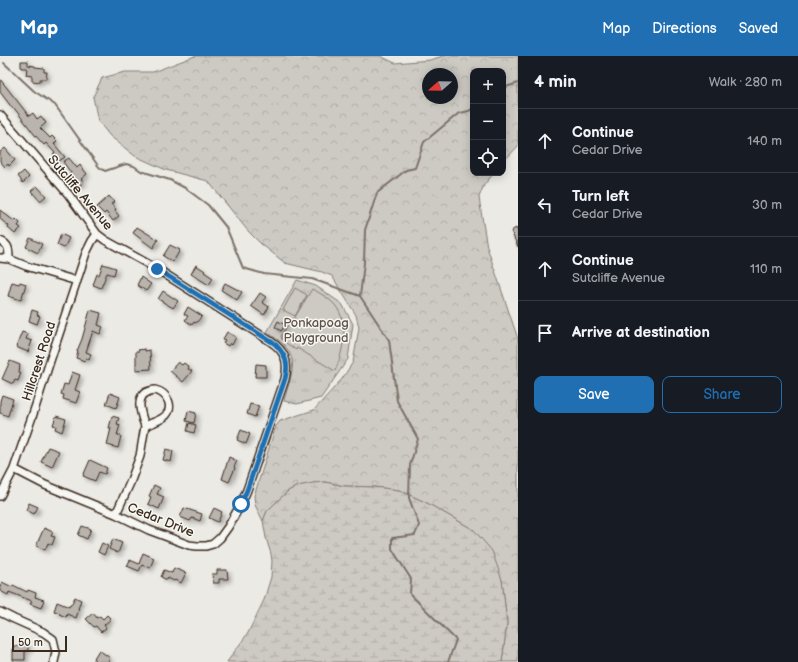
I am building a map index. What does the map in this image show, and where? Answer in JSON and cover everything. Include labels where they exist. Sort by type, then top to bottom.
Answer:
[{"type":"street","name":"Sutcliffe Avenue","points":[[0,116],[69,195],[97,234],[157,269],[258,333]]},
{"type":"street","name":"Hillcrest Road","points":[[0,496],[14,469],[86,254],[97,234]]},
{"type":"street","points":[[0,241],[6,244],[9,258]]},
{"type":"street","points":[[0,258],[9,258],[26,266],[77,281]]},
{"type":"street","name":"Cedar Drive","points":[[14,469],[45,485],[188,545],[206,546],[213,544],[220,538],[228,527],[241,504],[286,374],[287,364],[282,353],[275,344],[258,333]]},
{"type":"street","points":[[116,514],[140,456],[146,426],[140,409],[143,395],[147,392],[155,390],[159,391],[163,393],[168,400],[169,409],[161,419],[146,426]]},
{"type":"street","points":[[0,612],[14,620],[44,632],[53,639],[56,652],[54,662]]},
{"type":"green space","points":[[195,56],[380,56],[395,63],[430,60],[443,56],[518,56],[518,146],[506,159],[506,68],[470,68],[470,176],[492,176],[484,185],[479,197],[481,211],[487,247],[518,339],[518,662],[502,662],[507,623],[502,580],[474,530],[427,503],[399,490],[344,486],[325,482],[298,486],[288,491],[267,511],[263,521],[255,505],[254,496],[276,426],[280,421],[314,410],[342,379],[353,362],[359,328],[356,315],[332,276],[285,263],[260,243],[248,231],[208,181],[166,170],[135,156],[110,136],[98,121],[93,97],[102,78],[125,72],[153,72]]},
{"type":"green space","name":"Ponkapoag Playground","points":[[297,280],[316,286],[342,304],[353,324],[348,359],[321,398],[297,404],[284,401],[292,371],[292,359],[290,354],[283,344],[267,332]]},
{"type":"green space","points":[[295,288],[307,295],[295,316],[283,310]]},
{"type":"green space","points":[[312,289],[333,302],[340,313],[344,329],[344,338],[335,371],[297,348],[296,350],[282,340],[281,336],[290,321],[292,322]]},
{"type":"green space","points":[[325,482],[344,486],[399,490],[427,503],[474,530],[492,551],[502,580],[507,623],[502,662],[227,662],[248,633],[264,600],[271,577],[271,554],[263,521],[267,511],[288,491],[298,486]]},
{"type":"building","points":[[21,61],[28,61],[28,65],[44,68],[44,72],[47,72],[46,79],[40,79],[40,82],[32,81],[32,76],[26,75],[27,68],[21,68]]},
{"type":"building","points":[[0,79],[29,116],[33,113],[37,119],[41,116],[46,123],[40,128],[50,138],[52,136],[57,141],[54,144],[65,157],[59,161],[53,154],[55,153],[46,143],[44,145],[14,108],[13,109],[0,92]]},
{"type":"building","points":[[5,148],[15,160],[9,166],[8,164],[5,167],[0,161],[0,152]]},
{"type":"building","points":[[69,158],[77,168],[80,165],[87,174],[81,179],[84,182],[79,186],[69,175],[71,173],[63,162]]},
{"type":"building","points":[[24,171],[29,177],[23,183],[18,176]]},
{"type":"building","points":[[37,186],[46,196],[40,201],[31,191]]},
{"type":"building","points":[[109,196],[114,202],[111,204],[116,209],[115,211],[119,216],[113,221],[106,212],[104,214],[97,207]]},
{"type":"building","points":[[0,210],[14,221],[16,219],[20,223],[18,226],[21,228],[15,234],[8,228],[9,226],[0,219]]},
{"type":"building","points":[[137,227],[158,240],[153,248],[133,233]]},
{"type":"building","points":[[516,228],[518,232],[518,247],[511,231]]},
{"type":"building","points":[[61,234],[69,238],[64,248],[57,245]]},
{"type":"building","points":[[30,238],[42,244],[38,253],[26,247]]},
{"type":"building","points":[[170,245],[180,250],[173,262],[163,256]]},
{"type":"building","points":[[103,264],[116,268],[114,275],[107,273],[101,288],[93,285]]},
{"type":"building","points":[[196,265],[213,278],[209,285],[191,274]]},
{"type":"building","points":[[141,277],[151,284],[146,291],[137,285]]},
{"type":"building","points":[[12,282],[26,284],[21,300],[8,296]]},
{"type":"building","points":[[225,283],[242,292],[237,300],[221,290]]},
{"type":"building","points":[[163,291],[178,301],[173,308],[158,299]]},
{"type":"building","points":[[260,293],[266,297],[262,302],[269,307],[264,315],[251,306]]},
{"type":"building","points":[[188,307],[202,316],[192,325],[185,320],[188,316],[184,314]]},
{"type":"building","points":[[32,310],[38,312],[37,315],[40,316],[37,324],[29,321]]},
{"type":"building","points":[[90,310],[101,313],[98,325],[103,327],[100,334],[93,331],[86,352],[91,354],[89,360],[86,358],[85,361],[76,358]]},
{"type":"building","points":[[278,321],[285,325],[281,331],[275,327]]},
{"type":"building","points":[[22,332],[28,334],[26,339],[32,341],[28,352],[16,347]]},
{"type":"building","points":[[227,332],[236,337],[232,345],[230,343],[228,346],[223,343],[225,340],[223,339]]},
{"type":"building","points":[[145,349],[145,351],[150,350],[151,369],[136,370],[136,351]]},
{"type":"building","points":[[10,361],[20,365],[19,372],[21,373],[18,381],[15,380],[13,384],[2,379]]},
{"type":"building","points":[[178,362],[182,365],[184,363],[189,367],[188,369],[192,371],[183,382],[170,371]]},
{"type":"building","points":[[256,364],[266,365],[266,377],[255,377]]},
{"type":"building","points":[[72,372],[80,375],[75,390],[80,392],[76,403],[63,399],[64,395],[61,394],[64,384],[68,385]]},
{"type":"building","points":[[110,393],[120,397],[116,408],[106,404]]},
{"type":"building","points":[[2,395],[13,399],[8,416],[0,413],[0,401]]},
{"type":"building","points":[[250,404],[259,406],[255,417],[247,414]]},
{"type":"building","points":[[188,411],[196,413],[194,423],[186,421]]},
{"type":"building","points":[[56,416],[66,419],[62,432],[55,429],[56,426],[53,425]]},
{"type":"building","points":[[112,416],[119,418],[117,424],[120,425],[117,435],[121,436],[118,448],[107,445]]},
{"type":"building","points":[[189,423],[196,425],[194,433],[187,431]]},
{"type":"building","points":[[241,430],[250,434],[246,444],[237,440]]},
{"type":"building","points":[[48,447],[59,451],[52,467],[41,462]]},
{"type":"building","points":[[166,449],[173,451],[171,462],[163,460]]},
{"type":"building","points":[[229,457],[237,461],[229,482],[222,479]]},
{"type":"building","points":[[90,460],[107,468],[105,474],[99,472],[95,481],[83,476]]},
{"type":"building","points":[[154,485],[160,488],[157,494],[164,497],[159,509],[148,504],[151,497],[149,496]]},
{"type":"building","points":[[29,503],[38,507],[34,514],[26,510]]},
{"type":"building","points":[[184,508],[202,514],[200,521],[192,518],[190,521],[180,517]]},
{"type":"building","points":[[214,508],[222,512],[218,522],[209,518]]},
{"type":"building","points":[[82,526],[91,529],[87,539],[78,535]]},
{"type":"building","points":[[44,528],[53,532],[51,536],[55,537],[52,545],[48,543],[45,550],[36,546]]},
{"type":"building","points":[[113,539],[122,543],[118,553],[109,549]]},
{"type":"building","points":[[102,543],[108,546],[104,555],[98,552]]},
{"type":"building","points":[[143,553],[154,558],[150,568],[142,565],[139,571],[127,566],[130,560],[139,564]]},
{"type":"building","points":[[174,568],[186,573],[181,583],[161,577],[164,570],[172,573]]},
{"type":"building","points":[[217,570],[227,570],[228,579],[219,579],[219,583],[213,583],[212,574],[217,574]]},
{"type":"building","points":[[2,582],[12,587],[13,585],[27,592],[28,590],[36,593],[35,597],[44,600],[41,608],[30,604],[32,601],[9,592],[8,595],[0,591]]},
{"type":"building","points":[[75,597],[81,600],[76,618],[67,614],[66,617],[54,611],[57,602],[69,607]]},
{"type":"building","points":[[93,613],[97,618],[100,616],[103,619],[107,615],[111,619],[104,625],[106,628],[101,632],[96,626],[94,627],[86,619]]},
{"type":"building","points":[[20,644],[28,644],[28,651],[25,651],[25,660],[13,660],[13,648],[14,646],[21,646]]},
{"type":"building","points":[[99,650],[110,658],[108,662],[93,662]]},
{"type":"waterway","points":[[4,63],[34,91],[55,105],[99,167],[105,171],[126,164],[134,166],[141,171],[170,180],[185,188],[208,205],[226,227],[243,268],[264,274],[312,279],[360,296],[389,340],[397,401],[418,439],[410,465],[409,498],[419,525],[415,535],[392,538],[392,549],[411,579],[410,594],[456,640],[448,662]]},
{"type":"waterway","points":[[506,87],[518,83]]},
{"type":"waterway","points":[[360,296],[364,263],[365,230],[377,193],[406,170],[415,168],[424,142],[459,113],[470,110]]},
{"type":"route","points":[[157,269],[275,344],[285,358],[287,370],[285,379],[241,504]]}]
